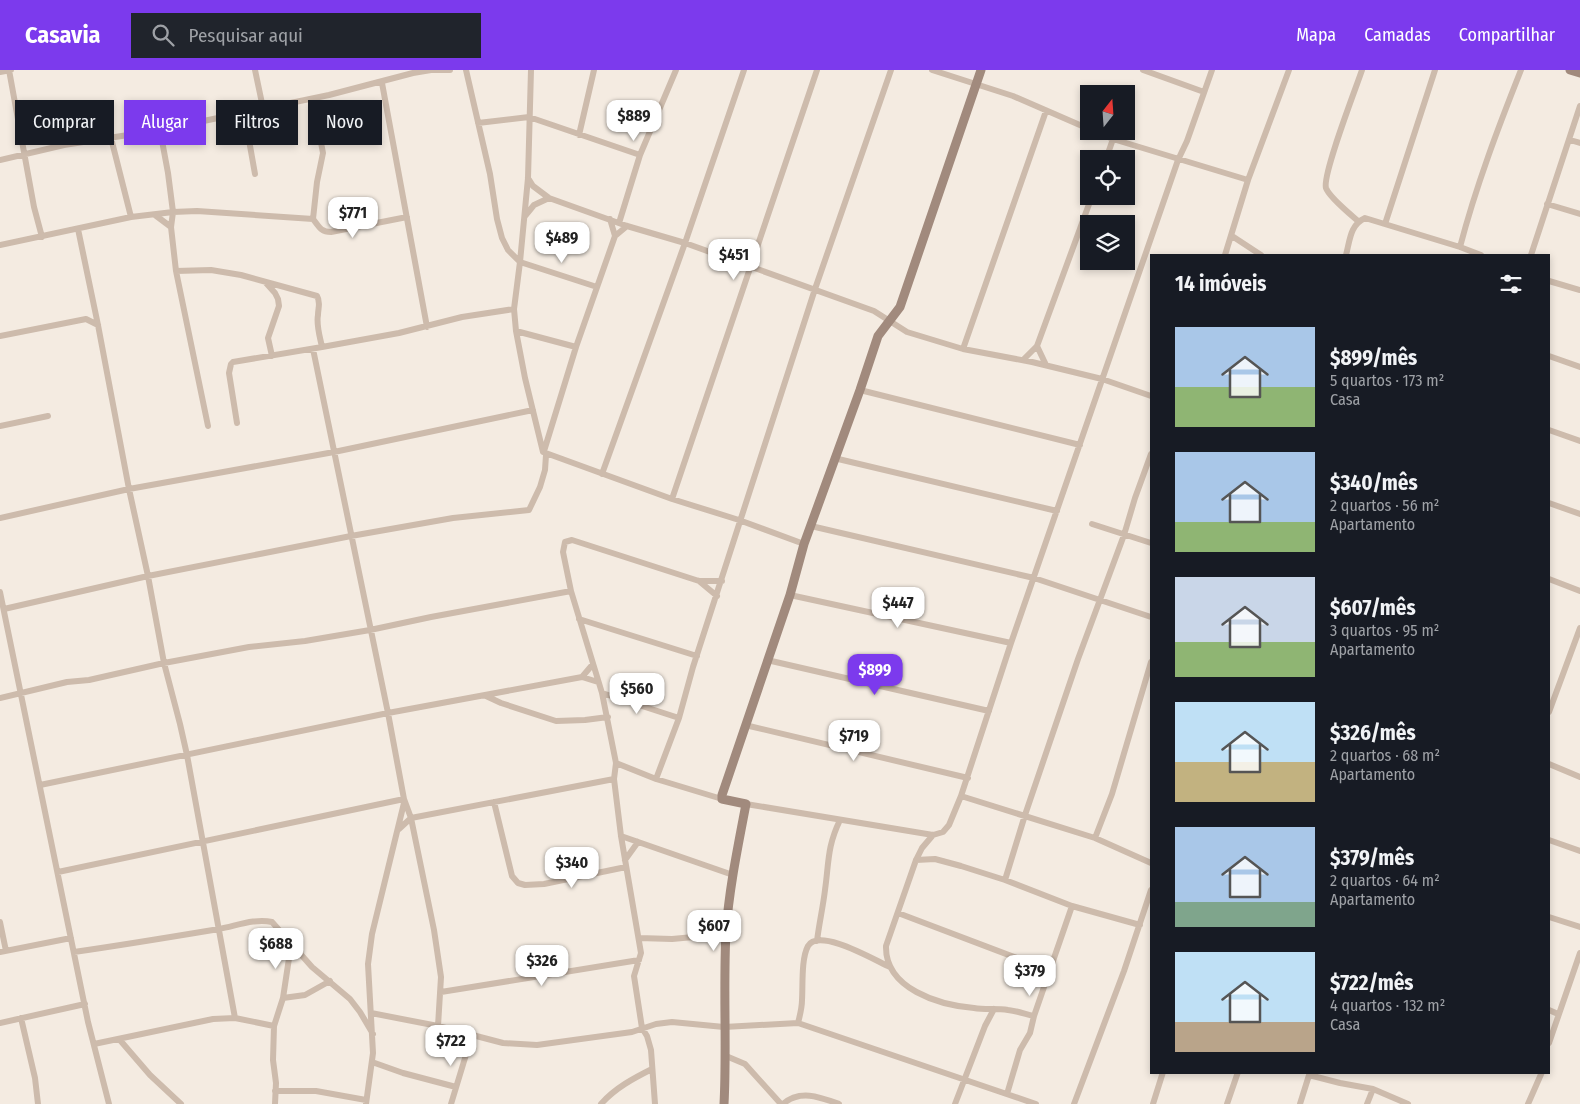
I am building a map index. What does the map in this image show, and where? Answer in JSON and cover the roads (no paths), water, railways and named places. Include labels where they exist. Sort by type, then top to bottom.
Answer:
[{"type":"street","points":[[0,72],[10,70],[24,156],[42,238]]},
{"type":"street","points":[[255,70],[261,100]]},
{"type":"street","points":[[298,100],[382,82],[413,73],[431,70],[450,70]]},
{"type":"street","points":[[466,70],[502,238],[508,250],[520,262],[597,287]]},
{"type":"street","points":[[4,609],[148,576],[351,536],[454,518],[529,510],[540,488],[545,470],[545,454],[533,410],[516,331],[514,309],[528,178],[531,70]]},
{"type":"street","points":[[579,135],[594,70]]},
{"type":"street","points":[[619,223],[640,154],[676,70]]},
{"type":"street","points":[[602,474],[685,243],[744,70]]},
{"type":"street","points":[[672,499],[817,70]]},
{"type":"street","points":[[656,779],[679,718],[696,656],[722,580],[739,520],[815,289],[891,70]]},
{"type":"street","points":[[932,70],[977,83],[1012,96],[1080,125]]},
{"type":"street","points":[[722,799],[745,725],[790,595],[804,544],[834,458],[878,336],[900,306],[981,70]]},
{"type":"street","points":[[1143,70],[1204,92]]},
{"type":"street","points":[[616,763],[656,779],[722,799],[746,804],[933,835],[942,832],[949,825],[968,778],[1011,643],[1178,160],[1188,141],[1212,70]]},
{"type":"street","points":[[1225,254],[1248,180],[1289,70]]},
{"type":"street","points":[[1358,221],[1329,193],[1326,184],[1334,148],[1362,70]]},
{"type":"street","points":[[1385,224],[1435,70]]},
{"type":"street","points":[[1460,247],[1473,197],[1521,70]]},
{"type":"street","points":[[1570,70],[1580,73]]},
{"type":"street","points":[[382,82],[427,327]]},
{"type":"street","points":[[1532,254],[1580,106]]},
{"type":"street","points":[[962,349],[1046,111]]},
{"type":"street","points":[[478,123],[529,117],[640,154]]},
{"type":"street","points":[[1115,140],[1248,180]]},
{"type":"street","points":[[1570,140],[1580,143]]},
{"type":"street","points":[[0,160],[70,145]]},
{"type":"street","points":[[113,145],[131,217]]},
{"type":"street","points":[[163,145],[173,212],[171,227],[176,271],[208,426]]},
{"type":"street","points":[[250,145],[255,174]]},
{"type":"street","points":[[313,219],[316,189],[323,153],[321,145]]},
{"type":"street","points":[[528,178],[533,186],[549,198],[627,226],[685,243],[874,310],[907,332],[962,349],[1023,360],[1102,379],[1150,396]]},
{"type":"street","points":[[524,217],[534,205],[549,198]]},
{"type":"street","points":[[1548,204],[1580,214]]},
{"type":"street","points":[[1023,360],[1037,346],[1089,205]]},
{"type":"street","points":[[0,245],[42,238],[131,217],[173,212],[198,211],[313,219],[324,232],[407,217]]},
{"type":"street","points":[[155,215],[171,227]]},
{"type":"street","points":[[1346,254],[1352,230],[1358,221],[1365,218],[1478,254]]},
{"type":"street","points":[[545,454],[576,347],[614,236],[610,220]]},
{"type":"street","points":[[614,236],[627,226]]},
{"type":"street","points":[[78,229],[164,663],[180,724],[236,1018]]},
{"type":"street","points":[[1232,236],[1259,254]]},
{"type":"street","points":[[176,271],[218,272],[241,275],[317,296],[320,304],[318,324],[322,347]]},
{"type":"street","points":[[1550,281],[1580,290]]},
{"type":"street","points":[[266,283],[275,293],[279,306],[268,338],[272,356]]},
{"type":"street","points":[[86,319],[95,308]]},
{"type":"street","points":[[237,423],[229,373],[231,364],[399,334],[462,318],[514,309]]},
{"type":"street","points":[[0,336],[86,319],[98,325]]},
{"type":"street","points":[[516,331],[576,347]]},
{"type":"street","points":[[1037,346],[1046,365]]},
{"type":"street","points":[[313,349],[388,713],[404,800],[411,818],[434,930],[441,977],[438,1026]]},
{"type":"street","points":[[1550,356],[1580,367]]},
{"type":"street","points":[[860,390],[1080,445]]},
{"type":"street","points":[[0,518],[129,489],[334,452],[533,410]]},
{"type":"street","points":[[0,426],[48,416]]},
{"type":"street","points":[[1550,430],[1580,441]]},
{"type":"street","points":[[545,454],[804,544]]},
{"type":"street","points":[[834,458],[1057,511]]},
{"type":"street","points":[[1005,880],[1075,668],[1124,535],[1135,498],[1149,468]]},
{"type":"street","points":[[1550,503],[1580,514]]},
{"type":"street","points":[[1092,524],[1150,544]]},
{"type":"street","points":[[811,526],[1034,578],[1150,617]]},
{"type":"street","points":[[655,1104],[650,1043],[642,1028],[634,976],[641,955],[621,836],[614,780],[616,763],[602,693],[571,592],[563,552],[565,542],[572,540],[699,581],[722,580]]},
{"type":"street","points":[[1550,579],[1580,591]]},
{"type":"street","points":[[699,581],[716,596]]},
{"type":"street","points":[[0,592],[85,1004],[109,1104]]},
{"type":"street","points":[[0,698],[249,647],[305,641],[370,630],[571,592]]},
{"type":"street","points":[[790,595],[1011,643]]},
{"type":"street","points":[[579,619],[696,656]]},
{"type":"street","points":[[1550,709],[1580,628]]},
{"type":"street","points":[[767,660],[988,711]]},
{"type":"street","points":[[582,677],[593,664]]},
{"type":"street","points":[[1095,838],[1112,794],[1150,665]]},
{"type":"street","points":[[40,785],[388,713],[582,677],[598,682]]},
{"type":"street","points":[[602,693],[679,718]]},
{"type":"street","points":[[486,696],[501,703],[556,721],[608,717]]},
{"type":"street","points":[[745,725],[968,778]]},
{"type":"street","points":[[1550,764],[1580,777]]},
{"type":"street","points":[[398,829],[411,818],[614,780]]},
{"type":"street","points":[[961,796],[1095,838],[1150,862]]},
{"type":"street","points":[[276,1092],[316,1091],[366,1102],[372,1062],[373,1034],[368,964],[372,934],[404,800]]},
{"type":"street","points":[[58,872],[404,800]]},
{"type":"street","points":[[494,802],[512,876],[518,883],[525,886],[544,884],[626,864],[638,842]]},
{"type":"street","points":[[724,1104],[726,934],[733,875],[746,804]]},
{"type":"street","points":[[817,941],[829,850],[840,820]]},
{"type":"street","points":[[933,835],[922,848],[916,860],[886,946],[890,967],[905,985],[914,992],[974,1009],[1007,1009],[1034,1016]]},
{"type":"street","points":[[621,836],[733,875]]},
{"type":"street","points":[[1550,840],[1580,851]]},
{"type":"street","points":[[916,860],[940,860],[1005,880],[1072,906],[1140,925]]},
{"type":"street","points":[[1074,1104],[1150,893]]},
{"type":"street","points":[[1007,1094],[1020,1050],[1030,1033],[1034,1016],[1072,906]]},
{"type":"street","points":[[898,913],[1051,971]]},
{"type":"street","points":[[1550,917],[1580,927]]},
{"type":"street","points":[[74,952],[219,929],[257,921],[272,922],[322,977],[350,999],[373,1034]]},
{"type":"street","points":[[0,922],[3,951],[71,938]]},
{"type":"street","points":[[639,938],[672,939],[726,934]]},
{"type":"street","points":[[798,1023],[802,1002],[804,964],[810,944],[826,940],[846,946],[890,967]]},
{"type":"street","points":[[275,1104],[274,1026],[283,998],[291,945]]},
{"type":"street","points":[[1550,1040],[1580,953]]},
{"type":"street","points":[[441,992],[640,960]]},
{"type":"street","points":[[283,998],[305,995],[330,982]]},
{"type":"street","points":[[0,1023],[85,1004]]},
{"type":"street","points":[[956,1104],[985,1026],[994,1009]]},
{"type":"street","points":[[1550,1010],[1558,1014]]},
{"type":"street","points":[[360,1012],[370,1012],[438,1026],[503,1043],[537,1045],[623,1033],[672,1022],[724,1027],[798,1023],[1036,1104]]},
{"type":"street","points":[[21,1018],[35,1078],[38,1104]]},
{"type":"street","points":[[94,1044],[198,1020],[236,1018],[274,1026]]},
{"type":"street","points":[[451,1104],[472,1035]]},
{"type":"street","points":[[118,1039],[150,1075],[181,1104]]},
{"type":"street","points":[[726,1056],[745,1064],[782,1104],[789,1099],[804,1095],[824,1098],[838,1104]]},
{"type":"street","points":[[372,1062],[403,1073],[456,1087]]},
{"type":"street","points":[[601,1104],[617,1089],[652,1069]]},
{"type":"street","points":[[1153,1104],[1162,1074]]},
{"type":"street","points":[[1227,1104],[1237,1074]]},
{"type":"street","points":[[1300,1104],[1309,1074],[1372,1089],[1408,1104]]},
{"type":"street","points":[[1528,1104],[1541,1074]]},
{"type":"street","points":[[1367,1104],[1372,1089]]}]
